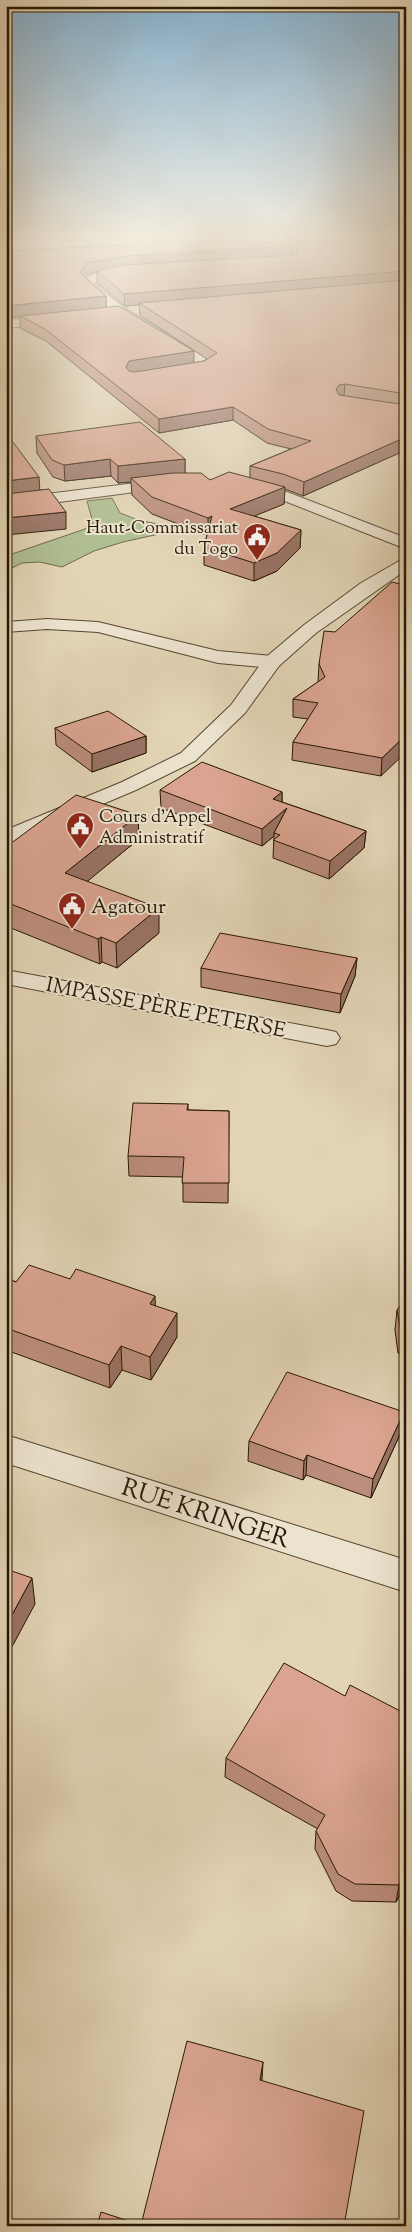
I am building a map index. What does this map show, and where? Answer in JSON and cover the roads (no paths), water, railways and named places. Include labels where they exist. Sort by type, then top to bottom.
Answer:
[{"type":"street","points":[[164,374],[204,368],[208,365],[169,341]]},
{"type":"street","points":[[6,504],[181,483]]},
{"type":"street","points":[[235,484],[277,494],[406,544]]},
{"type":"street","points":[[6,838],[129,786],[188,757],[238,710],[272,662],[310,629],[367,587],[406,562]]},
{"type":"street","points":[[6,627],[47,624],[98,627],[218,657],[272,662]]},
{"type":"street","name":"IMPASSE PÈRE PETERSE","points":[[6,977],[327,1038]]},
{"type":"street","name":"RUE KRINGER","points":[[6,1449],[406,1576]]},
{"type":"place","name":"Haut-Commissariat du Togo","points":[[257,561]]},
{"type":"place","name":"Cours d'Appel Administratif","points":[[80,850]]},
{"type":"place","name":"Agatour","points":[[72,930]]}]
